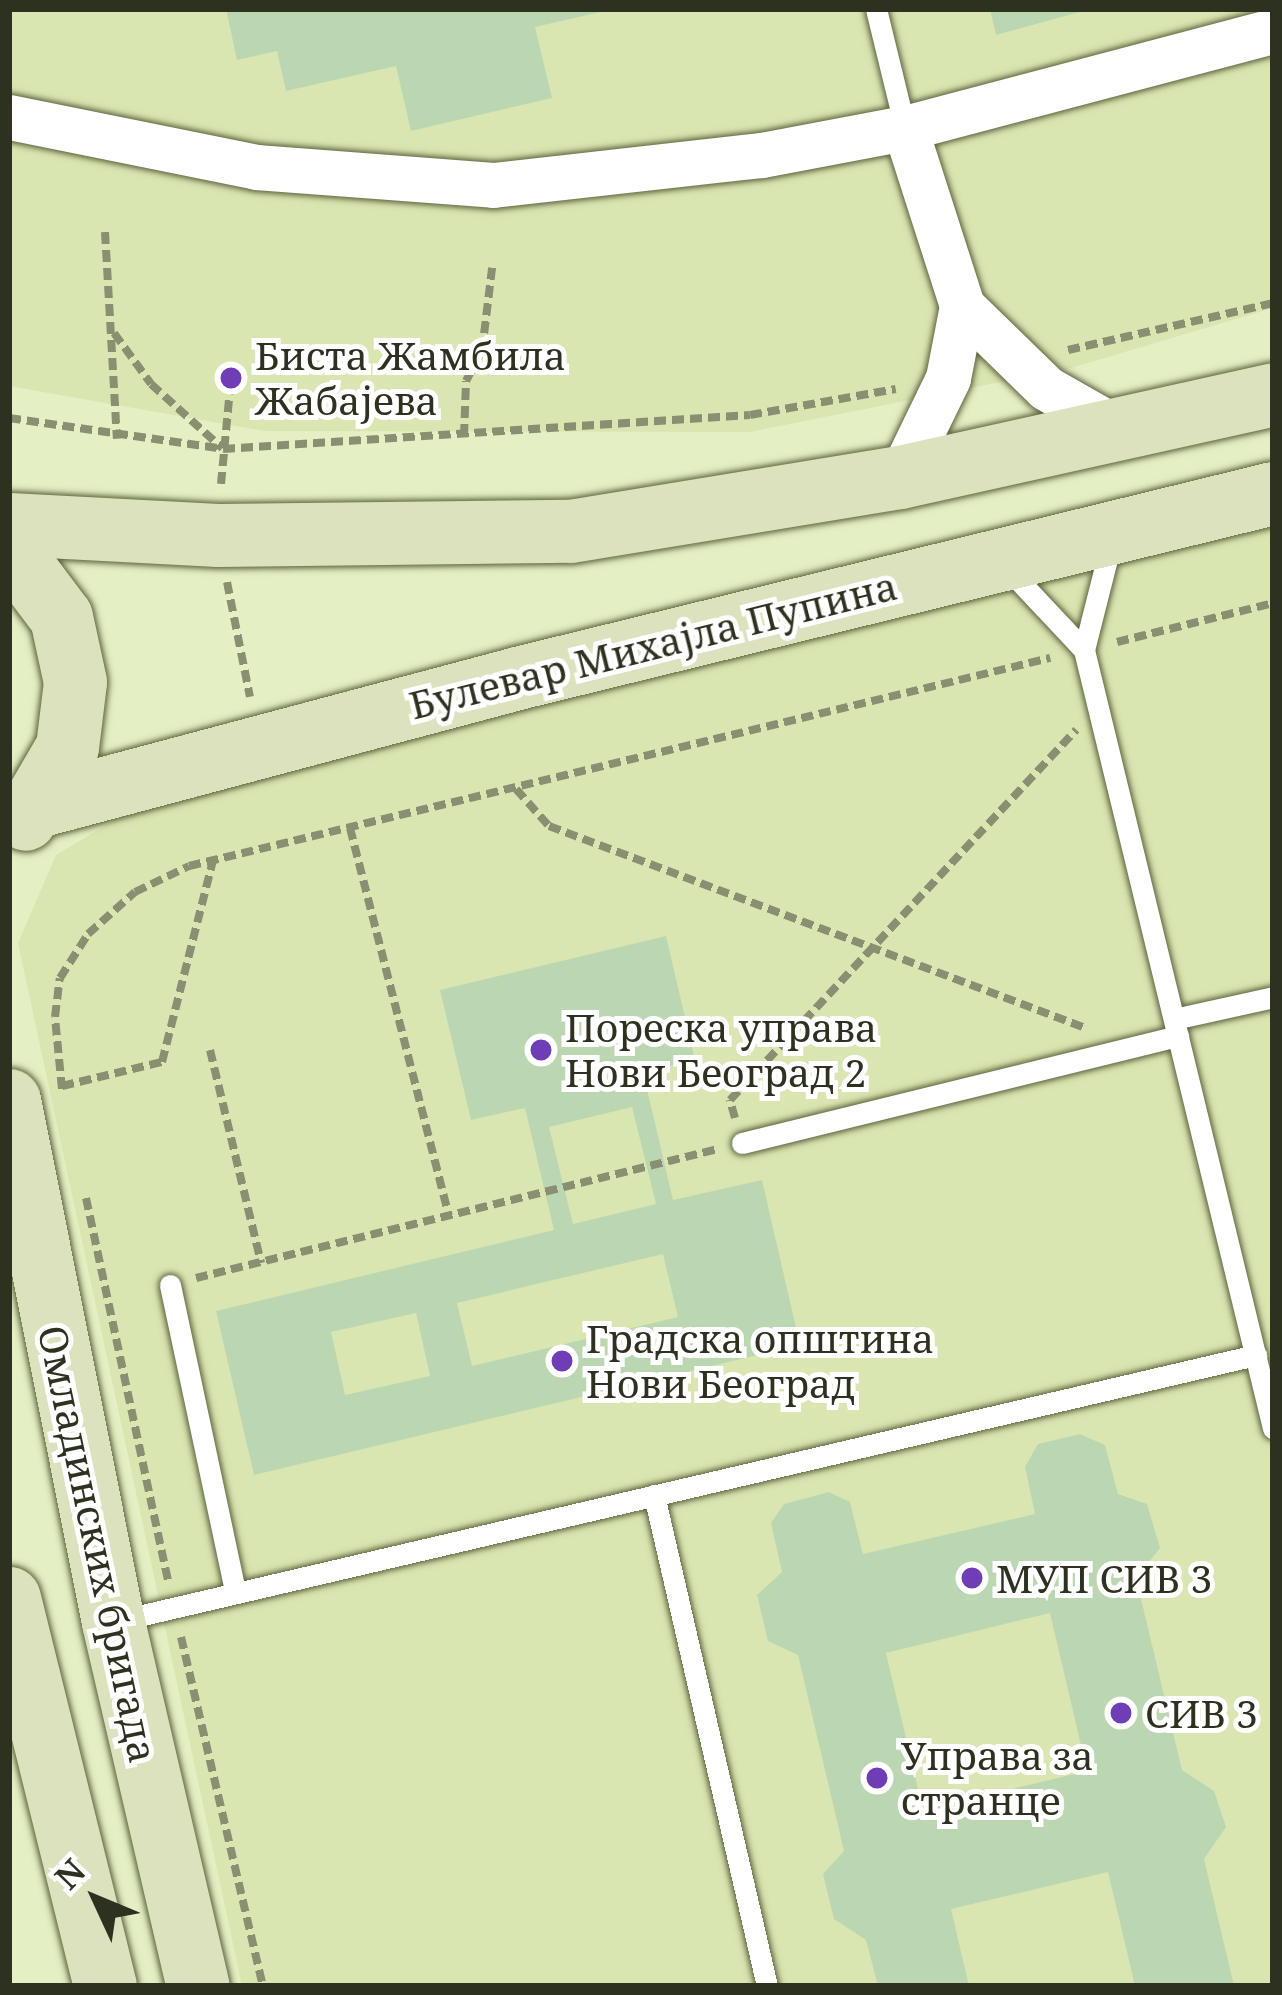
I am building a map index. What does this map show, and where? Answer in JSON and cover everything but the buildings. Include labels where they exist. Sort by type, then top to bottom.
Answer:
[{"type":"main road","points":[[9,524],[218,536],[570,531],[900,478],[1273,394]]},
{"type":"main road","name":"Булевар Михајла Пупина","points":[[23,821],[259,743],[1273,493]]},
{"type":"main road","points":[[9,548],[61,617],[75,682],[67,747],[23,821]]},
{"type":"main road","name":"Омладинских бригада","points":[[46,1098],[112,1622],[198,1986]]},
{"type":"main road","points":[[9,1598],[105,1986]]},
{"type":"street","points":[[9,117],[256,167],[493,185],[741,158],[905,128],[1273,31]]},
{"type":"street","points":[[905,128],[962,307],[1016,363],[1118,429]]},
{"type":"street","points":[[900,478],[948,378],[962,307]]},
{"type":"lane","points":[[876,9],[905,128]]},
{"type":"lane","points":[[1115,531],[1084,650],[1273,1428]]},
{"type":"lane","points":[[999,560],[1084,650]]},
{"type":"lane","points":[[742,1144],[1132,1047],[1273,997]]},
{"type":"lane","points":[[170,1285],[235,1592]]},
{"type":"lane","points":[[112,1622],[1256,1355]]},
{"type":"lane","points":[[654,1495],[767,1986]]},
{"type":"path","points":[[105,232],[112,331],[108,386],[118,439]]},
{"type":"path","points":[[464,436],[466,381],[482,351],[492,268]]},
{"type":"path","points":[[1016,363],[1273,302]]},
{"type":"path","points":[[112,331],[151,384],[223,449]]},
{"type":"path","points":[[219,506],[231,378]]},
{"type":"path","points":[[9,418],[118,439],[223,449],[750,415],[948,378]]},
{"type":"path","points":[[224,562],[254,716]]},
{"type":"path","points":[[46,1098],[57,1061],[60,978],[88,934],[135,892],[213,861],[1273,604]]},
{"type":"path","points":[[730,1100],[1097,707]]},
{"type":"path","points":[[514,788],[550,826],[875,945],[1132,1047]]},
{"type":"path","points":[[350,828],[449,1216]]},
{"type":"path","points":[[46,1098],[162,1062],[213,861]]},
{"type":"path","points":[[210,1050],[261,1263]]},
{"type":"path","points":[[170,1285],[742,1144]]},
{"type":"path","points":[[81,1176],[173,1606],[263,1986]]},
{"type":"shaded area","points":[[9,9],[1273,9],[1273,308],[1071,368],[750,432],[265,431],[9,386]]},
{"type":"shaded area","points":[[1273,523],[1273,1986],[242,1986],[18,943],[56,855],[148,800]]},
{"type":"place","name":"Биста Жамбила Жабајева","points":[[231,378]]},
{"type":"place","name":"Пореска управа Нови Београд 2","points":[[541,1050]]},
{"type":"place","name":"Градска општина Нови Београд","points":[[562,1361]]},
{"type":"place","name":"МУП СИВ 3","points":[[972,1578]]},
{"type":"place","name":"СИВ 3","points":[[1121,1713]]},
{"type":"place","name":"Управа за странце","points":[[877,1778]]}]
